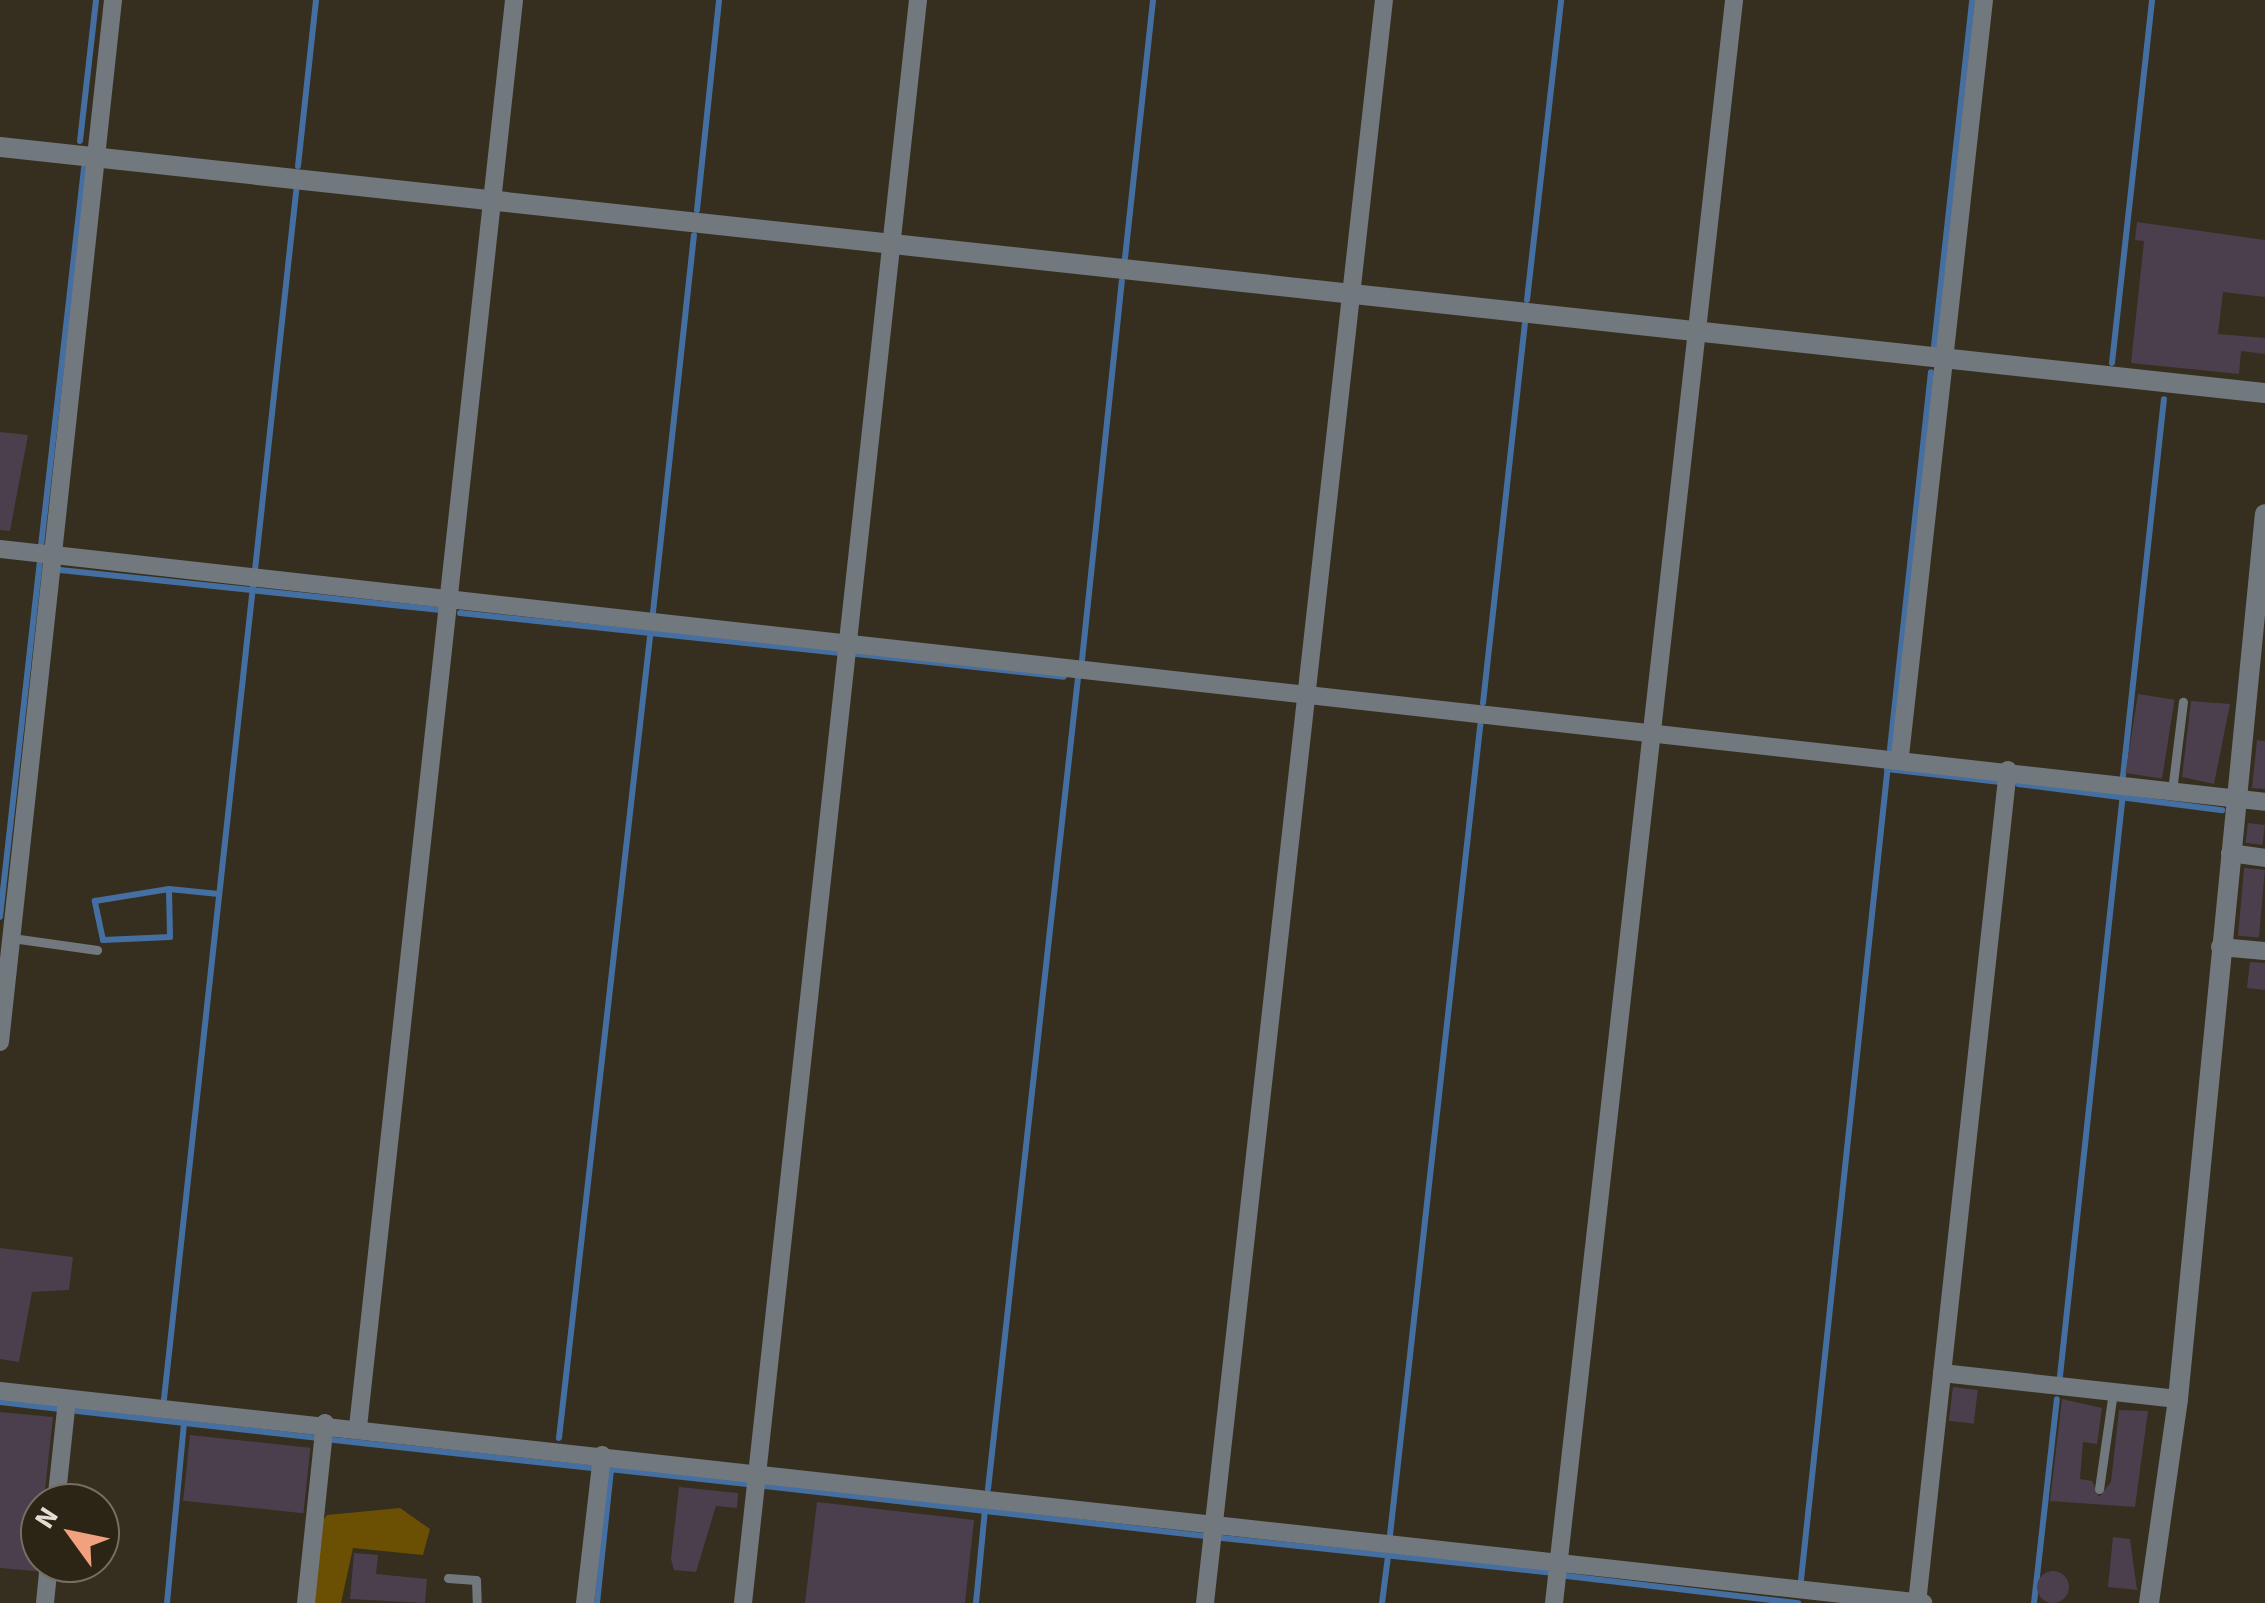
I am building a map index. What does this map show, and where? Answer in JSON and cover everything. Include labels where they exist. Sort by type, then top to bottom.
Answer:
[{"type":"street","points":[[0,1042],[113,0]]},
{"type":"street","points":[[358,1427],[514,0]]},
{"type":"street","points":[[743,1603],[918,0]]},
{"type":"street","points":[[1206,1603],[1384,0]]},
{"type":"street","points":[[1554,1603],[1734,0]]},
{"type":"street","points":[[1900,756],[1984,0]]},
{"type":"street","points":[[0,147],[2265,394]]},
{"type":"street","points":[[2149,1603],[2178,1400],[2265,514]]},
{"type":"street","points":[[0,549],[1652,727],[2265,802]]},
{"type":"street","points":[[0,1390],[1919,1603],[2008,770]]},
{"type":"street","points":[[2230,853],[2265,858]]},
{"type":"street","points":[[2220,947],[2265,951]]},
{"type":"street","points":[[1942,1372],[2178,1400]]},
{"type":"street","points":[[58,1483],[67,1400]]},
{"type":"street","points":[[306,1603],[324,1423]]},
{"type":"street","points":[[585,1603],[602,1455]]},
{"type":"lane","points":[[2172,790],[2183,702]]},
{"type":"lane","points":[[12,938],[96,950]]},
{"type":"lane","points":[[2100,1489],[2113,1392]]},
{"type":"lane","points":[[448,1578],[476,1580],[477,1603]]},
{"type":"shaded area","points":[[400,1508],[430,1529],[423,1555],[353,1548],[341,1603],[311,1603],[317,1528],[327,1515]]},
{"type":"building","points":[[2137,222],[2265,240],[2265,297],[2223,292],[2218,334],[2265,338],[2265,354],[2241,351],[2239,374],[2131,363],[2144,241],[2135,240]]},
{"type":"building","points":[[0,432],[28,435],[10,531],[0,530]]},
{"type":"building","points":[[2138,694],[2175,700],[2162,779],[2125,773]]},
{"type":"building","points":[[2191,701],[2230,704],[2214,784],[2182,777]]},
{"type":"building","points":[[2257,740],[2265,741],[2265,789],[2252,788]]},
{"type":"building","points":[[2248,823],[2265,825],[2262,845],[2246,843]]},
{"type":"building","points":[[2244,868],[2265,870],[2259,938],[2238,936]]},
{"type":"building","points":[[2250,962],[2265,963],[2265,990],[2247,988]]},
{"type":"building","points":[[0,1248],[73,1257],[69,1290],[32,1292],[19,1362],[0,1359]]},
{"type":"building","points":[[1953,1387],[1978,1390],[1974,1424],[1949,1421]]},
{"type":"building","points":[[2062,1399],[2102,1408],[2097,1444],[2083,1442],[2080,1479],[2092,1481],[2099,1497],[2111,1482],[2119,1410],[2148,1411],[2135,1507],[2050,1501]]},
{"type":"building","points":[[0,1412],[53,1417],[46,1483],[20,1483],[20,1570],[0,1568]]},
{"type":"building","points":[[190,1435],[310,1448],[303,1513],[183,1501]]},
{"type":"building","points":[[679,1487],[738,1493],[737,1508],[716,1506],[696,1572],[674,1570],[671,1559]]},
{"type":"building","points":[[817,1502],[974,1520],[965,1603],[805,1603]]},
{"type":"building","points":[[2113,1537],[2130,1539],[2137,1590],[2108,1587]]},
{"type":"building","points":[[354,1553],[378,1555],[376,1574],[427,1579],[425,1603],[350,1599]]},
{"type":"building","points":[[2053,1571],[2065,1575],[2069,1587],[2065,1599],[2053,1603],[2041,1599],[2037,1587],[2041,1575]]},
{"type":"waterway","points":[[80,141],[96,0]]},
{"type":"waterway","points":[[298,166],[316,0]]},
{"type":"waterway","points":[[697,210],[719,0]]},
{"type":"waterway","points":[[1125,258],[1153,0]]},
{"type":"waterway","points":[[1527,300],[1561,0]]},
{"type":"waterway","points":[[1934,346],[1972,0]]},
{"type":"waterway","points":[[2112,363],[2152,0]]},
{"type":"waterway","points":[[41,546],[84,167]]},
{"type":"waterway","points":[[255,570],[296,190]]},
{"type":"waterway","points":[[653,612],[694,235]]},
{"type":"waterway","points":[[1082,660],[1122,281]]},
{"type":"waterway","points":[[1483,703],[1525,324]]},
{"type":"waterway","points":[[1890,749],[1931,372]]},
{"type":"waterway","points":[[2123,776],[2164,399]]},
{"type":"waterway","points":[[0,917],[40,563]]},
{"type":"waterway","points":[[60,570],[438,610]]},
{"type":"waterway","points":[[164,1399],[253,586]]},
{"type":"waterway","points":[[460,613],[838,653]]},
{"type":"waterway","points":[[559,1438],[651,628]]},
{"type":"waterway","points":[[857,654],[1064,677]]},
{"type":"waterway","points":[[988,1489],[1078,678]]},
{"type":"waterway","points":[[1390,1535],[1481,718]]},
{"type":"waterway","points":[[1801,1580],[1888,765]]},
{"type":"waterway","points":[[1887,769],[2000,782]]},
{"type":"waterway","points":[[2018,784],[2222,810]]},
{"type":"waterway","points":[[2060,1376],[2123,793]]},
{"type":"waterway","points":[[169,889],[170,937],[103,940],[95,901],[169,889],[219,894]]},
{"type":"waterway","points":[[2034,1603],[2057,1399]]},
{"type":"waterway","points":[[0,1402],[60,1409]]},
{"type":"waterway","points":[[77,1411],[316,1438]]},
{"type":"waterway","points":[[167,1603],[184,1424]]},
{"type":"waterway","points":[[334,1440],[592,1468]]},
{"type":"waterway","points":[[609,1469],[747,1484]]},
{"type":"waterway","points":[[597,1603],[611,1469]]},
{"type":"waterway","points":[[765,1486],[1207,1536]]},
{"type":"waterway","points":[[976,1603],[985,1510]]},
{"type":"waterway","points":[[1222,1538],[1547,1572]]},
{"type":"waterway","points":[[1382,1603],[1388,1556]]},
{"type":"waterway","points":[[1567,1576],[1798,1603]]}]
